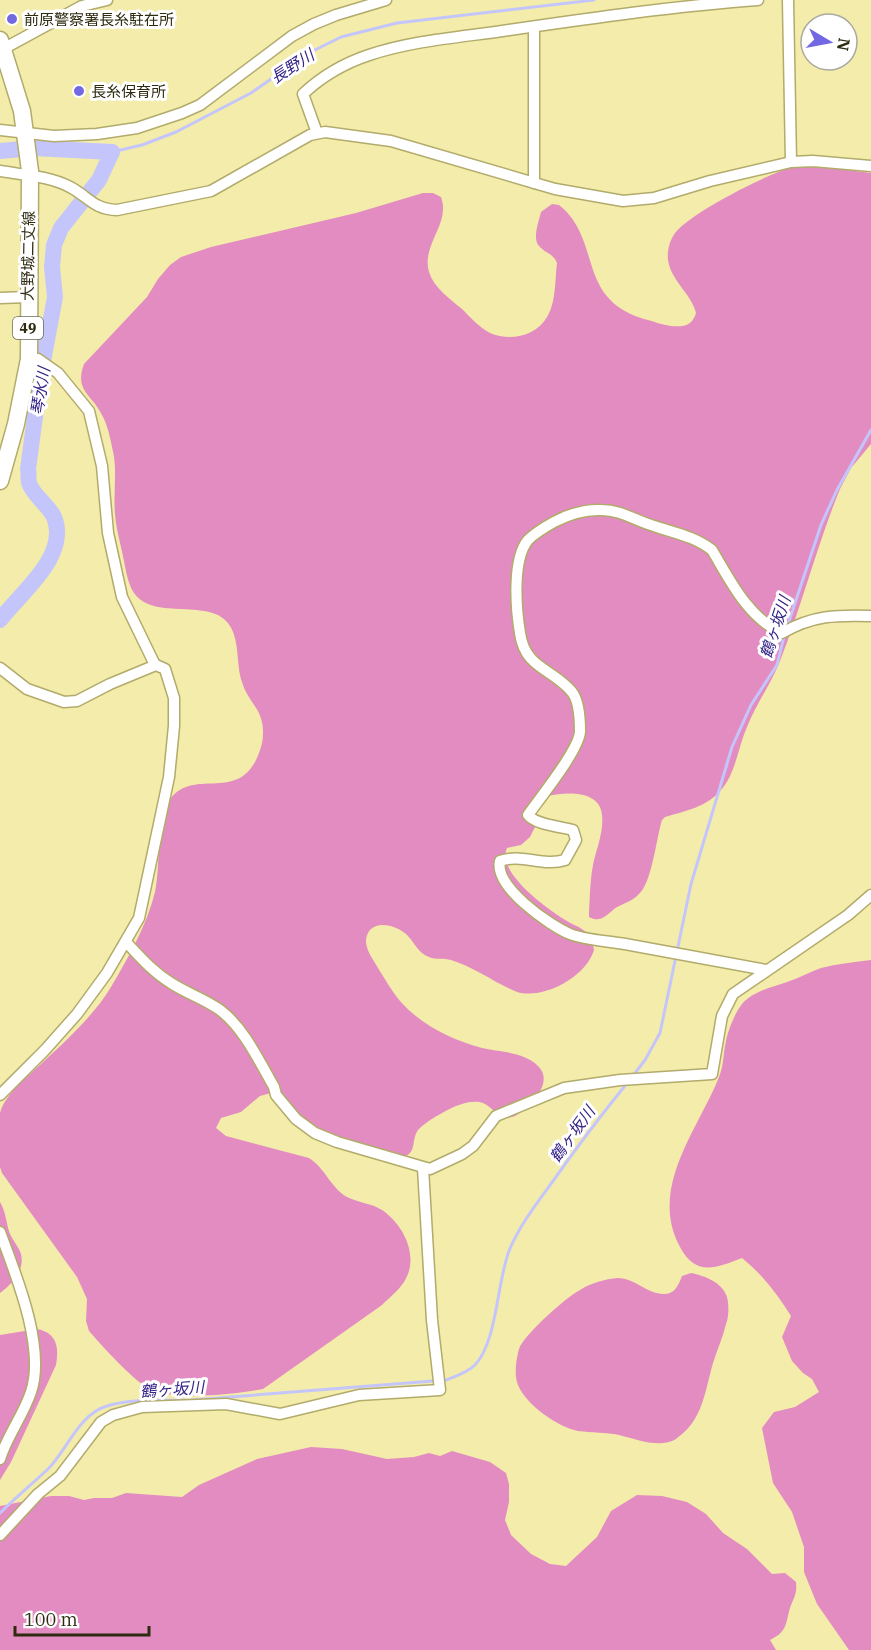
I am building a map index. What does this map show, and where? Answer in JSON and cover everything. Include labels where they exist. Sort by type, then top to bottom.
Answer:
[{"type":"main road","name":"49","points":[[2,45],[22,111],[30,173]]},
{"type":"main road","name":"大野城二丈線","points":[[0,481],[34,359],[28,297],[30,173]]},
{"type":"street","points":[[2,45],[82,6],[107,0]]},
{"type":"street","points":[[0,130],[26,134],[76,136],[137,128],[182,113],[200,105],[292,36],[336,15],[386,0]]},
{"type":"street","points":[[317,132],[303,94],[315,82],[368,55],[404,45],[687,5],[758,0]]},
{"type":"street","points":[[788,0],[791,162]]},
{"type":"street","points":[[534,27],[534,183]]},
{"type":"street","points":[[0,171],[30,173],[58,182],[71,187],[105,210],[117,210],[212,191],[317,132],[391,141],[534,183],[592,196],[634,201],[791,162],[813,161],[871,166]]},
{"type":"street","points":[[0,298],[28,297]]},
{"type":"street","points":[[0,1095],[77,1014],[107,974],[140,918],[169,777],[174,726],[174,698],[165,669],[155,665],[122,597],[108,533],[102,466],[89,411],[58,374],[34,359]]},
{"type":"street","points":[[766,970],[571,935],[530,908],[511,890],[502,877],[500,861],[511,857],[557,863],[565,860],[576,840],[573,830],[548,823],[543,824],[532,820],[528,815],[567,760],[580,733],[577,704],[573,692],[532,661],[524,651],[519,632],[516,579],[521,554],[527,541],[539,530],[569,515],[602,510],[620,513],[688,536],[712,550],[747,606],[782,633],[801,622],[826,616],[871,616]]},
{"type":"street","points":[[0,668],[27,689],[64,702],[78,701],[110,684],[155,665]]},
{"type":"street","points":[[126,942],[145,963],[171,983],[222,1012],[241,1034],[274,1087],[276,1095],[296,1119],[315,1133],[337,1142],[430,1169],[462,1154],[473,1146],[496,1116],[564,1088],[620,1080],[712,1074],[722,1016],[732,994],[848,915],[871,895]]},
{"type":"street","points":[[0,1534],[38,1494],[60,1476],[101,1422],[113,1415],[142,1407],[226,1404],[280,1414],[359,1395],[440,1390],[432,1320],[423,1168]]},
{"type":"street","points":[[0,1232],[16,1271],[36,1368],[30,1392],[0,1459]]},
{"type":"shaded area","points":[[807,165],[871,173],[871,444],[851,468],[840,489],[780,661],[744,735],[730,776],[721,790],[709,801],[662,820],[650,871],[643,889],[638,895],[600,919],[589,917],[589,912],[592,871],[602,828],[600,807],[589,797],[581,795],[548,796],[536,813],[535,827],[530,837],[521,845],[507,848],[506,858],[509,868],[526,890],[559,916],[585,931],[591,939],[594,950],[582,969],[573,977],[551,989],[539,993],[517,992],[460,963],[425,955],[399,929],[378,925],[370,930],[366,942],[369,953],[393,992],[408,1010],[438,1031],[459,1041],[519,1055],[533,1061],[543,1072],[544,1079],[539,1094],[521,1112],[510,1117],[502,1116],[483,1103],[470,1102],[456,1106],[421,1127],[416,1134],[411,1152],[404,1157],[339,1140],[311,1126],[283,1097],[271,1093],[260,1096],[241,1112],[221,1118],[216,1128],[226,1136],[309,1158],[341,1193],[351,1199],[378,1208],[390,1216],[407,1242],[410,1252],[409,1272],[402,1285],[382,1305],[263,1389],[188,1396],[160,1393],[149,1389],[126,1370],[89,1331],[86,1321],[87,1299],[77,1277],[2,1173],[0,1113],[13,1091],[89,1017],[111,987],[130,953],[147,917],[155,892],[160,830],[166,807],[171,798],[180,790],[191,785],[236,780],[246,773],[255,762],[260,749],[263,725],[242,682],[233,632],[222,617],[210,612],[155,606],[143,602],[132,589],[126,573],[116,520],[115,464],[111,443],[104,419],[83,386],[81,373],[84,364],[147,297],[170,265],[181,257],[211,247],[356,213],[423,193],[433,193],[441,197],[443,207],[429,252],[431,278],[443,293],[490,333],[506,337],[522,336],[542,324],[550,311],[554,298],[557,263],[539,246],[536,234],[541,212],[552,204],[559,205],[572,219],[581,235],[598,283],[608,297],[622,310],[644,319],[684,326],[692,321],[696,313],[690,299],[673,274],[668,260],[668,249],[675,233],[695,216],[743,188],[773,174]]},
{"type":"shaded area","points":[[871,960],[871,1650],[849,1650],[817,1604],[804,1572],[804,1547],[792,1512],[773,1483],[762,1428],[774,1412],[795,1407],[819,1392],[812,1379],[792,1361],[782,1337],[791,1316],[769,1285],[742,1258],[715,1267],[693,1263],[680,1247],[672,1225],[670,1203],[673,1181],[680,1160],[719,1077],[728,1032],[742,1004],[757,993],[821,968]]},
{"type":"shaded area","points":[[0,1202],[10,1234],[20,1251],[22,1260],[16,1276],[0,1293]]},
{"type":"shaded area","points":[[691,1273],[707,1278],[721,1287],[727,1297],[728,1314],[700,1409],[691,1425],[676,1439],[670,1442],[655,1443],[614,1434],[570,1429],[544,1414],[522,1393],[516,1377],[516,1363],[522,1343],[536,1326],[574,1294],[593,1283],[618,1278],[659,1294],[668,1294],[676,1288],[682,1276]]},
{"type":"shaded area","points":[[37,1329],[53,1337],[57,1347],[56,1365],[11,1462],[0,1480],[0,1335]]},
{"type":"shaded area","points":[[311,1447],[342,1449],[387,1459],[414,1457],[429,1453],[440,1456],[452,1451],[490,1462],[506,1473],[509,1484],[509,1502],[505,1520],[511,1535],[531,1554],[550,1564],[566,1566],[597,1537],[611,1511],[637,1495],[662,1496],[687,1502],[706,1514],[723,1533],[747,1549],[772,1574],[785,1573],[796,1582],[795,1594],[785,1626],[776,1637],[770,1640],[776,1650],[0,1650],[0,1506],[51,1496],[69,1496],[84,1500],[112,1498],[126,1493],[182,1497],[199,1485],[257,1459]]},
{"type":"waterway","name":"長野川","points":[[112,152],[142,145],[176,132],[251,93],[307,54],[341,37],[397,23],[594,0]]},
{"type":"waterway","name":"長野川","points":[[0,151],[33,148],[112,152]]},
{"type":"waterway","name":"琴水川","points":[[0,620],[40,573],[55,546],[57,532],[54,517],[31,487],[28,469],[41,372],[55,297],[52,267],[54,245],[61,228],[99,180],[112,152]]},
{"type":"waterway","name":"鶴ヶ坂川","points":[[787,627],[821,525],[837,490],[871,430]]},
{"type":"waterway","name":"鶴ヶ坂川","points":[[632,1077],[645,1060],[660,1033],[691,884],[732,747],[751,705],[777,665],[784,637]]},
{"type":"waterway","name":"鶴ヶ坂川","points":[[192,1400],[446,1380],[472,1368],[488,1342],[505,1264],[518,1233],[571,1156],[628,1082]]},
{"type":"waterway","name":"鶴ヶ坂川","points":[[0,1513],[48,1469],[81,1424],[97,1410],[126,1402],[186,1400]]},
{"type":"place","name":"前原警察署長糸駐在所","points":[[12,19]]},
{"type":"place","name":"長糸保育所","points":[[79,91]]}]
